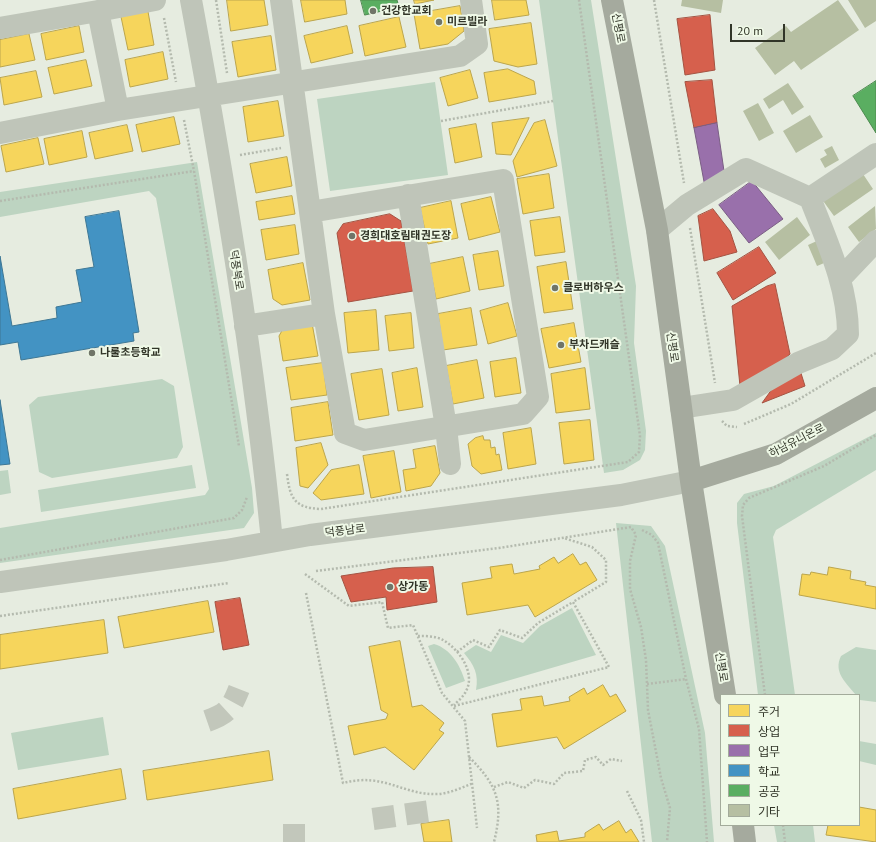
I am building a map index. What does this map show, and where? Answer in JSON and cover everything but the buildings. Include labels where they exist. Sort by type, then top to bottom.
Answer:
[{"type":"main road","name":"신평로","points":[[612,0],[657,230],[691,481],[725,694]]},
{"type":"main road","name":"하남유니온로","points":[[691,481],[776,454],[876,398]]},
{"type":"main road","points":[[743,826],[745,842]]},
{"type":"street","name":"덕풍북로","points":[[191,0],[209,96],[245,326],[272,541]]},
{"type":"street","points":[[281,0],[293,84],[310,212],[324,314],[345,433],[364,440],[523,414],[538,397],[503,180],[310,212]]},
{"type":"street","points":[[0,133],[118,110],[293,84],[460,56],[477,44],[471,0]]},
{"type":"street","points":[[0,28],[98,11],[159,8]]},
{"type":"street","points":[[98,11],[118,110]]},
{"type":"street","points":[[810,198],[876,154]]},
{"type":"street","points":[[657,230],[687,205],[746,170],[810,198],[840,278],[848,319],[848,334],[832,349],[798,364],[733,400],[681,408]]},
{"type":"street","points":[[408,195],[446,427],[450,464]]},
{"type":"street","points":[[840,278],[876,241]]},
{"type":"street","points":[[245,326],[324,314]]},
{"type":"street","name":"덕풍남로","points":[[0,582],[226,550],[272,541],[621,495],[691,481]]},
{"type":"path","points":[[292,497],[294,501],[303,506],[315,509],[328,508],[628,462],[639,452],[640,436],[579,0]]},
{"type":"path","points":[[159,8],[180,100],[194,171],[240,451]]},
{"type":"path","points":[[441,121],[553,102]]},
{"type":"path","points":[[0,201],[194,171]]},
{"type":"path","points":[[744,424],[791,404],[876,354]]},
{"type":"path","points":[[765,694],[742,516],[743,505],[749,498],[824,466],[876,435]]},
{"type":"path","points":[[0,560],[234,518],[242,510],[247,495]]},
{"type":"path","points":[[316,571],[499,548],[631,527],[636,535],[630,561],[630,588],[641,628],[652,729],[661,778],[670,808],[667,842]]},
{"type":"path","points":[[642,530],[652,535],[658,543],[686,679],[699,729],[707,842]]},
{"type":"path","points":[[457,652],[474,640],[489,648],[500,630],[522,638],[538,623],[606,582],[606,560],[592,547],[564,537]]},
{"type":"path","points":[[305,574],[349,606],[382,602],[388,628],[413,625],[442,693],[465,721],[477,828]]},
{"type":"path","points":[[0,616],[229,583]]},
{"type":"path","points":[[306,593],[343,783],[359,779],[378,780],[424,792],[439,794],[454,791],[471,784]]},
{"type":"path","points":[[454,706],[609,667],[573,602]]},
{"type":"path","points":[[418,636],[442,640],[457,652],[467,668],[470,680],[466,692],[454,706]]},
{"type":"path","points":[[647,684],[686,679]]},
{"type":"path","points":[[469,757],[483,771],[494,787],[500,810],[499,825],[494,842]]},
{"type":"path","points":[[494,787],[508,782],[524,788],[535,780],[554,784],[564,773],[583,771],[585,760],[596,757],[603,766],[611,759],[622,761]]},
{"type":"path","points":[[627,791],[641,820],[644,842]]},
{"type":"path","points":[[783,826],[786,842]]},
{"type":"green space","points":[[539,0],[591,0],[636,286],[634,343],[646,431],[645,450],[640,460],[623,470],[604,473]]},
{"type":"green space","points":[[435,82],[448,175],[330,191],[317,99]]},
{"type":"green space","points":[[197,162],[252,488],[254,513],[244,528],[0,563],[0,528],[205,495],[209,489],[156,198],[149,191],[0,217],[0,192]]},
{"type":"green space","points":[[162,379],[174,386],[183,447],[177,458],[52,478],[39,472],[29,405],[38,397]]},
{"type":"green space","points":[[876,433],[876,470],[776,530],[773,537],[795,694],[758,694],[737,523],[737,503],[744,494],[774,486]]},
{"type":"green space","points":[[192,465],[196,488],[41,512],[38,490]]},
{"type":"green space","points":[[8,470],[11,493],[0,495],[0,471]]},
{"type":"green space","points":[[616,523],[651,526],[665,546],[705,733],[714,842],[652,842]]},
{"type":"green space","points":[[572,608],[596,655],[476,690],[477,679],[475,670],[464,653],[476,645],[491,652],[501,635],[523,643],[540,626]]},
{"type":"green space","points":[[434,644],[440,646],[454,658],[465,681],[446,688],[428,646]]},
{"type":"green space","points":[[856,647],[876,650],[876,702],[860,700],[860,694],[855,694],[848,686],[840,672],[839,662],[841,656]]},
{"type":"green space","points":[[103,717],[109,755],[18,770],[11,733]]},
{"type":"green space","points":[[860,741],[876,744],[876,765],[860,761]]},
{"type":"green space","points":[[774,826],[813,826],[815,842],[777,842]]},
{"type":"tunnel","points":[[207,721],[228,710],[239,689]]},
{"type":"tunnel","points":[[373,819],[438,810]]},
{"type":"tunnel","points":[[294,824],[294,842]]},
{"type":"place","name":"건강한교회","points":[[373,11]]},
{"type":"place","name":"미르빌라","points":[[439,22]]},
{"type":"place","name":"경희대호림태권도장","points":[[352,236]]},
{"type":"place","name":"클로버하우스","points":[[555,288]]},
{"type":"place","name":"부차드캐슬","points":[[561,345]]},
{"type":"place","name":"나룰초등학교","points":[[92,353]]},
{"type":"place","name":"상가동","points":[[390,587]]}]
